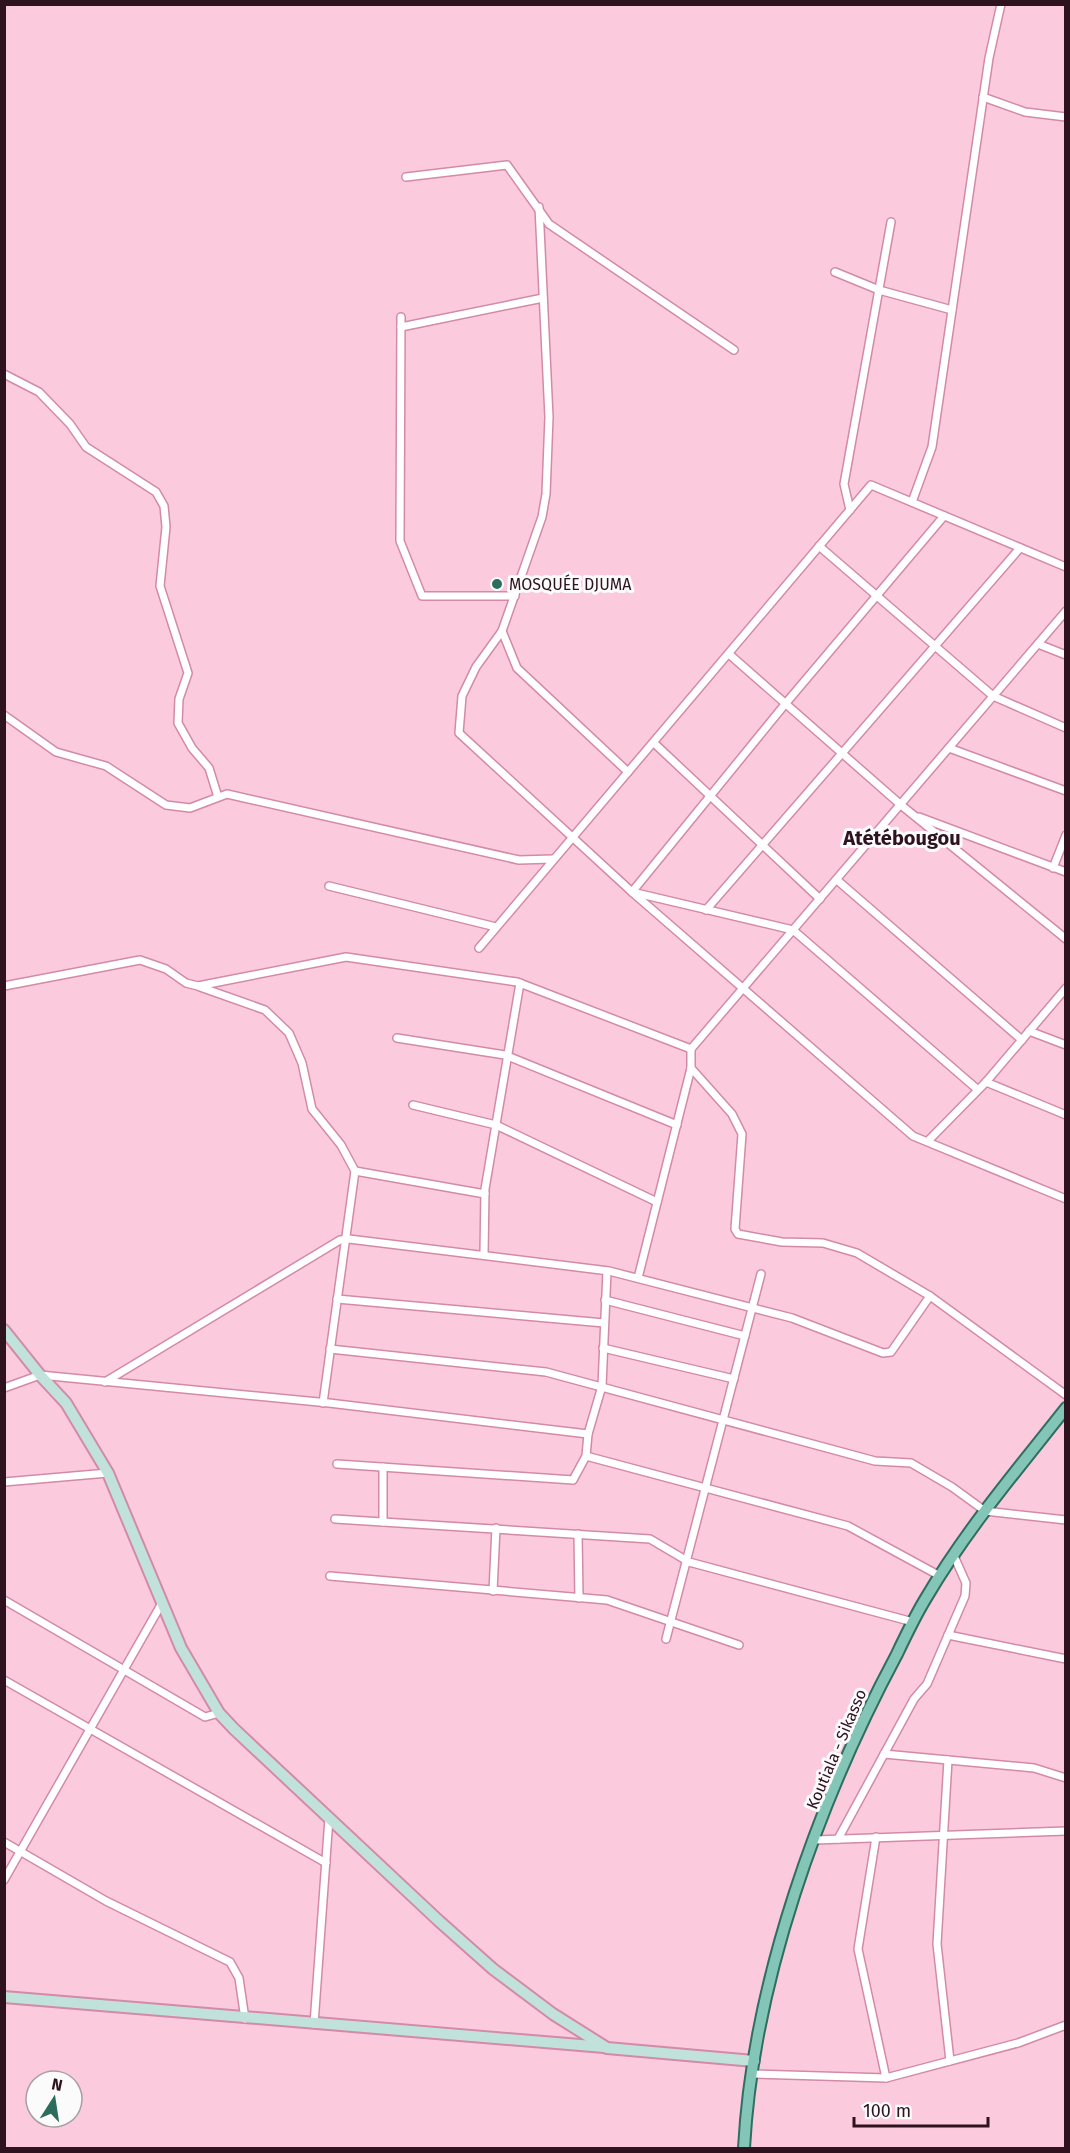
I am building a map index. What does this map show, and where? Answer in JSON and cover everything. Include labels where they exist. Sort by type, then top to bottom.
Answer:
[{"type":"main road","name":"Koutiala - Sikasso","points":[[744,2148],[754,2061],[775,1967],[814,1840],[845,1757],[913,1622],[940,1576],[985,1511],[1065,1408]]},
{"type":"street","points":[[912,502],[932,447],[983,97],[1001,4]]},
{"type":"street","points":[[983,97],[1025,112],[1065,117]]},
{"type":"street","points":[[406,177],[507,165],[549,224],[734,350]]},
{"type":"street","points":[[539,207],[549,417],[546,494],[502,632],[476,667],[462,696],[459,733],[632,892],[913,1136],[1065,1199]]},
{"type":"street","points":[[850,510],[844,484],[891,222]]},
{"type":"street","points":[[835,272],[879,290],[952,310]]},
{"type":"street","points":[[401,327],[543,298]]},
{"type":"street","points":[[401,317],[400,541],[422,596],[515,596]]},
{"type":"street","points":[[4,374],[39,392],[70,424],[86,447],[156,492],[164,506],[166,526],[160,586],[188,673],[179,699],[178,723],[192,748],[209,768],[218,797]]},
{"type":"street","points":[[478,948],[871,485],[1065,567]]},
{"type":"street","points":[[632,892],[944,516]]},
{"type":"street","points":[[819,546],[993,696],[1065,728]]},
{"type":"street","points":[[706,910],[1020,548]]},
{"type":"street","points":[[638,1278],[691,1068],[692,1049],[1065,611]]},
{"type":"street","points":[[502,632],[517,668],[628,772]]},
{"type":"street","points":[[1038,644],[1065,654]]},
{"type":"street","points":[[729,654],[901,805],[1065,939]]},
{"type":"street","points":[[6,719],[56,752],[106,766],[166,805],[190,808],[227,794],[519,860],[553,859]]},
{"type":"street","points":[[654,743],[820,899]]},
{"type":"street","points":[[949,748],[1065,791]]},
{"type":"street","points":[[913,815],[1065,872]]},
{"type":"street","points":[[1053,868],[1065,834]]},
{"type":"street","points":[[837,880],[1022,1040]]},
{"type":"street","points":[[329,886],[496,927]]},
{"type":"street","points":[[632,892],[794,930],[977,1089]]},
{"type":"street","points":[[198,986],[346,957],[520,983],[692,1049]]},
{"type":"street","points":[[4,986],[140,960],[166,969],[186,983],[265,1010],[289,1033],[302,1062],[312,1109],[341,1145],[355,1171],[323,1402]]},
{"type":"street","points":[[484,1256],[485,1194],[520,983]]},
{"type":"street","points":[[928,1142],[986,1082],[1065,988]]},
{"type":"street","points":[[1029,1031],[1065,1045]]},
{"type":"street","points":[[397,1038],[508,1056],[677,1125]]},
{"type":"street","points":[[691,1068],[732,1114],[742,1134],[735,1229],[738,1234],[782,1242],[823,1243],[857,1253],[930,1296],[1065,1395]]},
{"type":"street","points":[[986,1082],[1065,1115]]},
{"type":"street","points":[[413,1105],[496,1125],[657,1202]]},
{"type":"street","points":[[355,1171],[485,1194]]},
{"type":"street","points":[[105,1382],[340,1240],[346,1239],[606,1271],[792,1318],[883,1353],[891,1352],[930,1296]]},
{"type":"street","points":[[337,1464],[573,1480],[586,1456],[588,1434],[602,1386],[606,1271]]},
{"type":"street","points":[[666,1639],[761,1274]]},
{"type":"street","points":[[338,1299],[604,1323]]},
{"type":"street","points":[[605,1300],[745,1336]]},
{"type":"street","points":[[4,1330],[66,1403],[108,1473],[182,1648],[219,1713],[329,1818],[494,1969],[553,2014],[607,2048]]},
{"type":"street","points":[[603,1348],[734,1379]]},
{"type":"street","points":[[330,1349],[546,1372],[874,1461],[900,1460],[911,1463],[952,1487],[985,1511],[1065,1520]]},
{"type":"street","points":[[4,1388],[40,1375],[323,1402],[588,1434]]},
{"type":"street","points":[[586,1456],[848,1526],[940,1576]]},
{"type":"street","points":[[383,1467],[383,1521]]},
{"type":"street","points":[[4,1482],[108,1473]]},
{"type":"street","points":[[335,1519],[650,1539],[687,1561],[913,1622]]},
{"type":"street","points":[[494,1591],[496,1528]]},
{"type":"street","points":[[578,1534],[579,1598]]},
{"type":"street","points":[[838,1839],[914,1700],[927,1684],[965,1596],[966,1585],[954,1556]]},
{"type":"street","points":[[330,1576],[607,1600],[739,1645]]},
{"type":"street","points":[[4,1600],[205,1717],[219,1713]]},
{"type":"street","points":[[4,1880],[162,1603]]},
{"type":"street","points":[[948,1635],[1065,1659]]},
{"type":"street","points":[[4,1680],[326,1863]]},
{"type":"street","points":[[884,1754],[1034,1768],[1065,1778]]},
{"type":"street","points":[[948,1760],[937,1944],[950,2061]]},
{"type":"street","points":[[314,2024],[329,1818]]},
{"type":"street","points":[[814,1840],[1065,1831]]},
{"type":"street","points":[[876,1838],[858,1949],[886,2078]]},
{"type":"street","points":[[4,1842],[106,1901],[230,1962],[239,1978],[245,2018]]},
{"type":"street","points":[[4,1997],[754,2061]]},
{"type":"street","points":[[752,2074],[886,2078],[1017,2043],[1065,2025]]},
{"type":"place","name":"MOSQUÉE DJUMA","points":[[497,584]]},
{"type":"district","name":"Atétébougou","points":[[902,838]]}]
